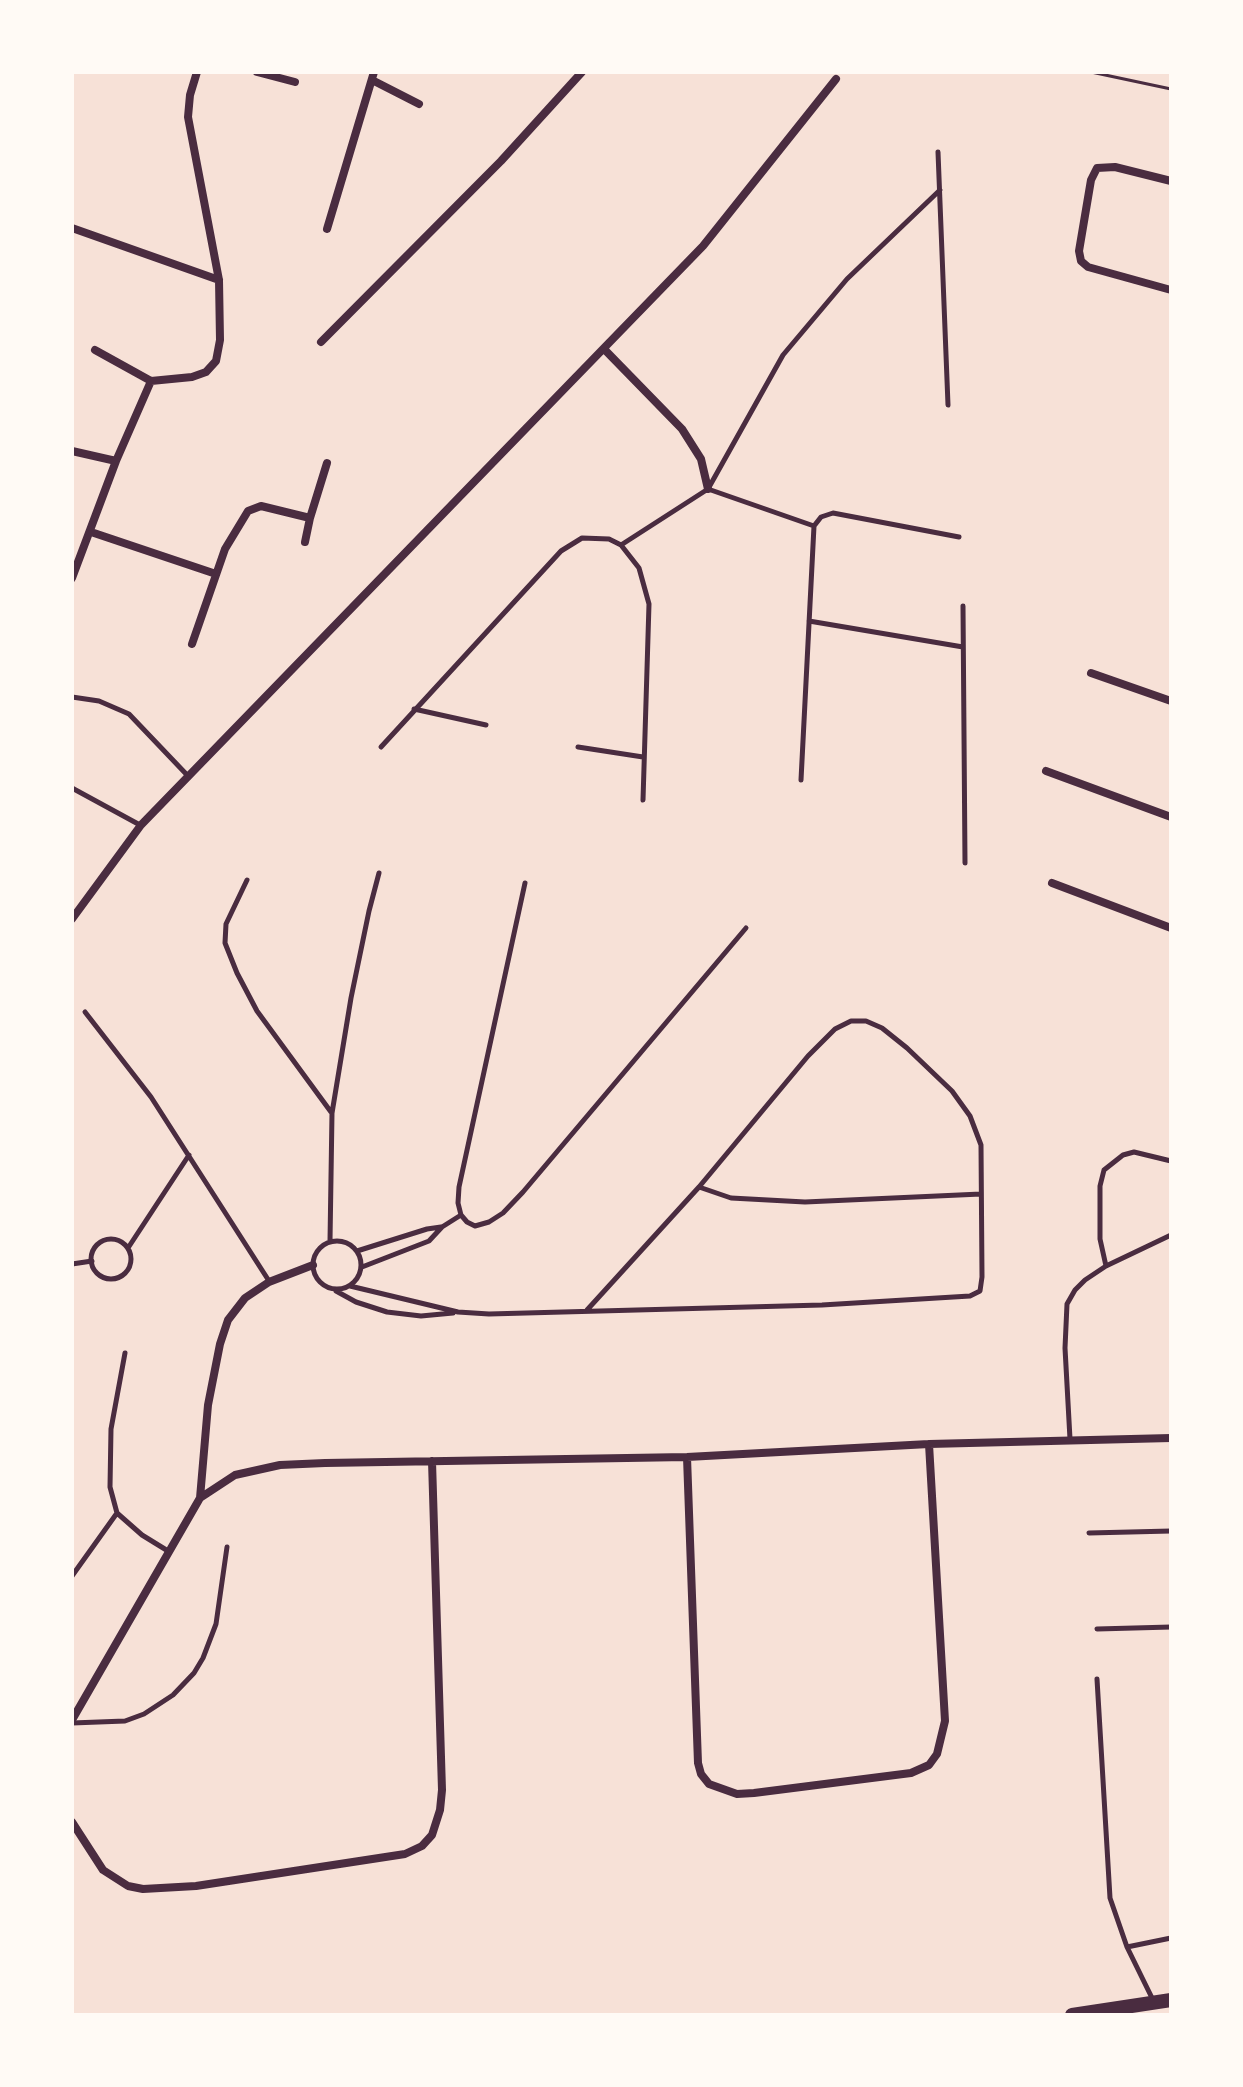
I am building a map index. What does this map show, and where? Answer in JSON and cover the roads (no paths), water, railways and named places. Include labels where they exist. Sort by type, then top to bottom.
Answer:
[{"type":"street","points":[[95,350],[151,381],[192,377],[206,372],[216,361],[220,340],[219,280],[188,117],[197,72]]},
{"type":"street","points":[[257,72],[295,82]]},
{"type":"street","points":[[321,342],[501,161],[582,72]]},
{"type":"street","points":[[327,229],[373,76],[419,104]]},
{"type":"street","points":[[72,919],[141,825],[703,246],[836,79]]},
{"type":"street","points":[[1171,181],[1115,167],[1097,168],[1091,180],[1079,251],[1081,261],[1088,267],[1171,290]]},
{"type":"street","points":[[72,228],[219,280]]},
{"type":"street","points":[[605,350],[682,429],[701,459],[708,489]]},
{"type":"street","points":[[72,578],[116,461],[151,381]]},
{"type":"street","points":[[72,451],[116,461]]},
{"type":"street","points":[[305,542],[327,463]]},
{"type":"street","points":[[192,644],[232,534],[248,511],[261,506],[310,518]]},
{"type":"street","points":[[91,532],[216,574]]},
{"type":"street","points":[[1091,673],[1171,701]]},
{"type":"street","points":[[1046,771],[1171,817]]},
{"type":"street","points":[[1052,883],[1171,928]]},
{"type":"street","points":[[72,1722],[200,1498],[208,1405],[228,1320],[245,1298],[269,1282],[313,1265]]},
{"type":"street","points":[[200,1498],[235,1475],[280,1465],[687,1457],[929,1444],[1171,1438]]},
{"type":"street","points":[[687,1457],[698,1763],[701,1774],[709,1784],[737,1794],[911,1773],[929,1765],[937,1754],[945,1721],[929,1444]]},
{"type":"street","points":[[72,1822],[103,1870],[128,1886],[143,1889],[196,1886],[405,1854],[422,1846],[432,1835],[440,1810],[443,1769],[432,1461]]},
{"type":"street","points":[[1072,2015],[1146,2007],[1171,2000]]},
{"type":"lane","points":[[938,152],[948,405]]},
{"type":"lane","points":[[621,545],[708,489],[790,345],[847,279],[940,190]]},
{"type":"lane","points":[[708,489],[814,526]]},
{"type":"lane","points":[[801,780],[814,526],[821,517],[833,513],[959,537]]},
{"type":"lane","points":[[381,747],[561,551],[582,538],[593,536],[609,539],[621,545],[639,568],[649,604],[643,800]]},
{"type":"lane","points":[[963,606],[965,863]]},
{"type":"lane","points":[[809,621],[963,647]]},
{"type":"lane","points":[[72,697],[99,701],[129,714],[190,777]]},
{"type":"lane","points":[[413,709],[486,725]]},
{"type":"lane","points":[[578,747],[643,757]]},
{"type":"lane","points":[[72,788],[141,825]]},
{"type":"lane","points":[[330,1241],[332,1113],[351,998],[379,873]]},
{"type":"lane","points":[[247,880],[226,924],[225,943],[257,1011],[332,1113]]},
{"type":"lane","points":[[525,883],[463,1164],[458,1203],[461,1215],[475,1226],[503,1213],[746,928]]},
{"type":"lane","points":[[85,1012],[151,1097],[269,1282]]},
{"type":"lane","points":[[334,1290],[350,1286],[458,1312],[489,1314],[822,1305],[970,1296],[977,1294],[981,1286],[981,1145],[970,1116],[952,1091],[882,1028],[866,1021],[851,1021],[835,1029],[808,1056],[699,1187],[587,1310]]},
{"type":"lane","points":[[1106,1266],[1100,1239],[1100,1186],[1104,1170],[1123,1155],[1134,1152],[1171,1161]]},
{"type":"lane","points":[[128,1248],[189,1155]]},
{"type":"lane","points":[[699,1187],[731,1198],[794,1202],[981,1194]]},
{"type":"lane","points":[[362,1267],[429,1241],[442,1227],[461,1215]]},
{"type":"lane","points":[[357,1251],[442,1227]]},
{"type":"lane","points":[[1070,1439],[1065,1348],[1067,1304],[1085,1280],[1106,1266],[1171,1235]]},
{"type":"lane","points":[[105,1240],[118,1240],[128,1248],[132,1260],[121,1277],[108,1279],[93,1268],[94,1248],[105,1240]]},
{"type":"lane","points":[[350,1286],[362,1267],[357,1251],[345,1242],[330,1241],[318,1250],[313,1265],[313,1272],[321,1284],[373,1309],[432,1316],[458,1312]]},
{"type":"lane","points":[[72,1264],[92,1261]]},
{"type":"lane","points":[[125,1353],[111,1429],[110,1487],[117,1513],[142,1535],[169,1551]]},
{"type":"lane","points":[[72,1576],[117,1513]]},
{"type":"lane","points":[[1089,1533],[1171,1531]]},
{"type":"lane","points":[[72,1722],[125,1721],[144,1714],[173,1695],[194,1673],[216,1624],[227,1547]]},
{"type":"lane","points":[[1097,1629],[1171,1627]]},
{"type":"lane","points":[[1097,1679],[1107,1881],[1113,1912],[1146,2007]]},
{"type":"lane","points":[[1127,1947],[1171,1938]]}]
